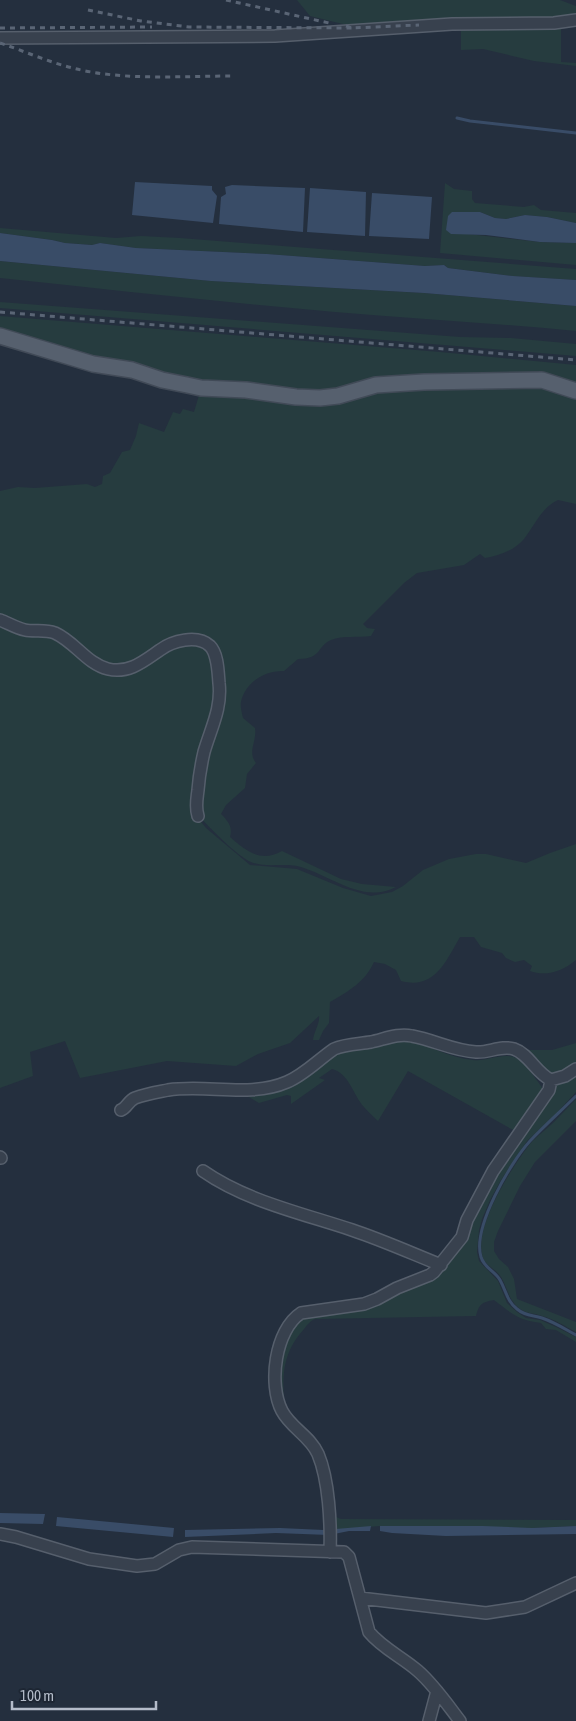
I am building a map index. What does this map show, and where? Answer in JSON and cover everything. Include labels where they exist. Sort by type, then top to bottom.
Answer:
[{"type":"main road","points":[[0,336],[93,364],[132,370],[187,385],[296,397],[320,398],[338,396],[376,385],[424,382],[542,380],[576,391]]},
{"type":"street","points":[[0,38],[275,36],[452,24],[554,23],[576,20]]},
{"type":"street","points":[[0,620],[26,630],[54,633],[72,644],[85,656],[108,669],[125,669],[136,666],[160,649],[175,642],[192,640],[200,641],[210,646],[217,666],[220,700],[201,765],[196,803],[198,816]]},
{"type":"street","points":[[120,1110],[126,1108],[133,1099],[167,1091],[199,1088],[248,1090],[274,1086],[295,1078],[334,1049],[397,1035],[414,1036],[452,1048],[476,1052],[513,1048],[521,1053],[544,1077],[551,1080],[565,1076],[576,1069]]},
{"type":"street","points":[[330,1552],[326,1480],[318,1453],[310,1440],[288,1419],[282,1410],[278,1397],[275,1372],[282,1338],[292,1318],[301,1313],[364,1304],[430,1275],[441,1265],[462,1238],[467,1220],[493,1171],[549,1090],[551,1080]]},
{"type":"street","points":[[203,1170],[227,1186],[259,1200],[354,1231],[441,1265]]},
{"type":"street","points":[[0,1534],[89,1559],[137,1566],[155,1564],[179,1550],[192,1547],[344,1552],[348,1557],[369,1632],[376,1640],[418,1671],[437,1691],[460,1721]]},
{"type":"street","points":[[360,1598],[486,1613],[525,1607],[576,1583]]},
{"type":"street","points":[[429,1721],[437,1691]]},
{"type":"green space","points":[[297,0],[560,0],[576,6],[576,16],[553,19],[351,26],[310,16]]},
{"type":"green space","points":[[461,27],[561,28],[561,62],[576,63],[576,66],[534,61],[483,49],[461,50]]},
{"type":"green space","points":[[445,183],[454,189],[472,191],[472,199],[475,203],[524,207],[534,205],[541,210],[576,213],[576,223],[525,215],[506,219],[495,218],[480,212],[452,212],[468,234],[540,242],[576,243],[576,265],[440,253]]},
{"type":"green space","points":[[0,228],[116,238],[141,236],[180,238],[576,269],[576,280],[512,276],[448,268],[444,265],[425,266],[267,254],[136,248],[100,243],[93,245],[65,243],[0,233]]},
{"type":"green space","points":[[0,261],[211,281],[424,293],[576,306],[576,331],[293,308],[0,278]]},
{"type":"green space","points":[[0,302],[576,344],[576,356],[0,308]]},
{"type":"green space","points":[[0,316],[576,365],[576,386],[398,377],[369,379],[329,392],[218,386],[91,359],[0,331]]},
{"type":"green space","points":[[523,382],[576,393],[576,504],[558,500],[552,503],[543,512],[524,539],[506,552],[485,558],[480,554],[464,565],[417,573],[404,583],[363,624],[367,628],[375,629],[371,636],[331,640],[315,655],[298,659],[284,671],[270,673],[257,679],[247,689],[241,702],[243,718],[255,728],[252,755],[256,763],[247,774],[245,788],[226,805],[221,814],[229,824],[231,830],[230,837],[254,854],[267,856],[282,851],[341,879],[362,884],[396,887],[383,892],[358,890],[297,866],[256,864],[245,859],[231,848],[199,816],[200,780],[219,713],[216,655],[191,639],[144,661],[108,668],[73,643],[0,618],[0,491],[18,487],[35,488],[87,484],[95,487],[102,484],[103,476],[110,473],[122,452],[130,450],[139,423],[164,432],[173,412],[180,414],[183,409],[194,412],[200,392],[229,395]]},
{"type":"green space","points":[[0,624],[52,635],[106,671],[166,649],[188,644],[205,649],[212,668],[216,689],[193,812],[206,828],[250,865],[297,869],[343,888],[371,896],[392,892],[423,870],[449,859],[486,854],[526,863],[576,844],[576,960],[554,972],[536,973],[530,971],[532,966],[524,960],[515,962],[506,958],[502,953],[481,947],[474,937],[460,937],[444,964],[431,977],[423,981],[413,983],[401,981],[396,970],[385,964],[374,962],[361,981],[330,1002],[329,1023],[319,1040],[313,1040],[319,1016],[290,1043],[258,1054],[236,1066],[167,1061],[80,1078],[65,1041],[30,1052],[33,1076],[0,1088]]},
{"type":"green space","points":[[403,1038],[464,1059],[479,1060],[502,1056],[513,1057],[525,1065],[545,1091],[513,1130],[408,1071],[378,1121],[360,1102],[343,1075],[332,1069],[319,1078],[325,1080],[291,1104],[291,1096],[287,1095],[259,1103],[249,1097],[264,1095],[291,1087],[337,1053],[364,1049]]},
{"type":"green space","points":[[576,1043],[576,1064],[564,1073],[549,1076],[523,1050],[552,1050]]},
{"type":"green space","points":[[576,1071],[576,1092],[527,1141],[490,1200],[479,1230],[477,1252],[479,1261],[498,1281],[507,1303],[526,1318],[540,1320],[576,1337],[576,1342],[556,1330],[546,1329],[541,1323],[516,1316],[494,1300],[482,1304],[476,1316],[315,1319],[309,1323],[296,1339],[287,1357],[283,1386],[284,1409],[278,1383],[279,1361],[294,1320],[339,1310],[431,1278],[479,1201],[552,1091]]},
{"type":"green space","points":[[576,1099],[576,1121],[535,1162],[520,1186],[498,1231],[494,1242],[494,1251],[499,1259],[508,1267],[514,1279],[517,1299],[576,1322],[576,1332],[551,1319],[520,1309],[511,1298],[501,1277],[484,1261],[481,1246],[488,1215],[514,1167],[530,1144]]},
{"type":"green space","points":[[331,1515],[341,1519],[576,1520],[576,1526],[532,1528],[380,1526],[334,1530]]},
{"type":"water","points":[[135,182],[212,186],[212,190],[217,196],[213,223],[132,215]]},
{"type":"water","points":[[232,185],[305,188],[303,232],[219,224],[221,197],[226,194],[225,187]]},
{"type":"water","points":[[310,188],[366,192],[365,236],[307,232]]},
{"type":"water","points":[[372,193],[432,197],[429,239],[369,236]]},
{"type":"water","points":[[452,212],[480,212],[495,218],[506,219],[525,215],[576,223],[576,243],[540,242],[486,235],[451,234],[446,230],[448,216]]},
{"type":"water","points":[[0,233],[65,243],[92,245],[100,243],[136,248],[267,254],[425,266],[444,265],[448,268],[513,276],[576,280],[576,306],[424,293],[211,281],[0,261]]},
{"type":"water","points":[[0,1513],[45,1514],[43,1524],[0,1523]]},
{"type":"water","points":[[57,1517],[174,1528],[173,1537],[56,1526]]},
{"type":"water","points":[[371,1526],[370,1531],[349,1531],[329,1535],[276,1533],[185,1537],[185,1530],[280,1528],[324,1530]]},
{"type":"water","points":[[380,1526],[532,1528],[576,1526],[576,1534],[446,1536],[392,1533],[380,1531]]},
{"type":"waterway","points":[[457,118],[576,133]]},
{"type":"waterway","points":[[576,1096],[530,1141],[513,1164],[487,1213],[480,1245],[482,1261],[498,1277],[514,1306],[523,1313],[546,1320],[576,1335]]},
{"type":"railway","points":[[226,0],[329,23]]},
{"type":"railway","points":[[88,10],[141,21],[189,27],[352,28]]},
{"type":"railway","points":[[346,26],[352,28],[419,25]]},
{"type":"railway","points":[[0,28],[152,27]]},
{"type":"railway","points":[[0,43],[54,63],[111,75],[152,77],[233,76]]},
{"type":"railway","points":[[0,312],[576,360]]}]
